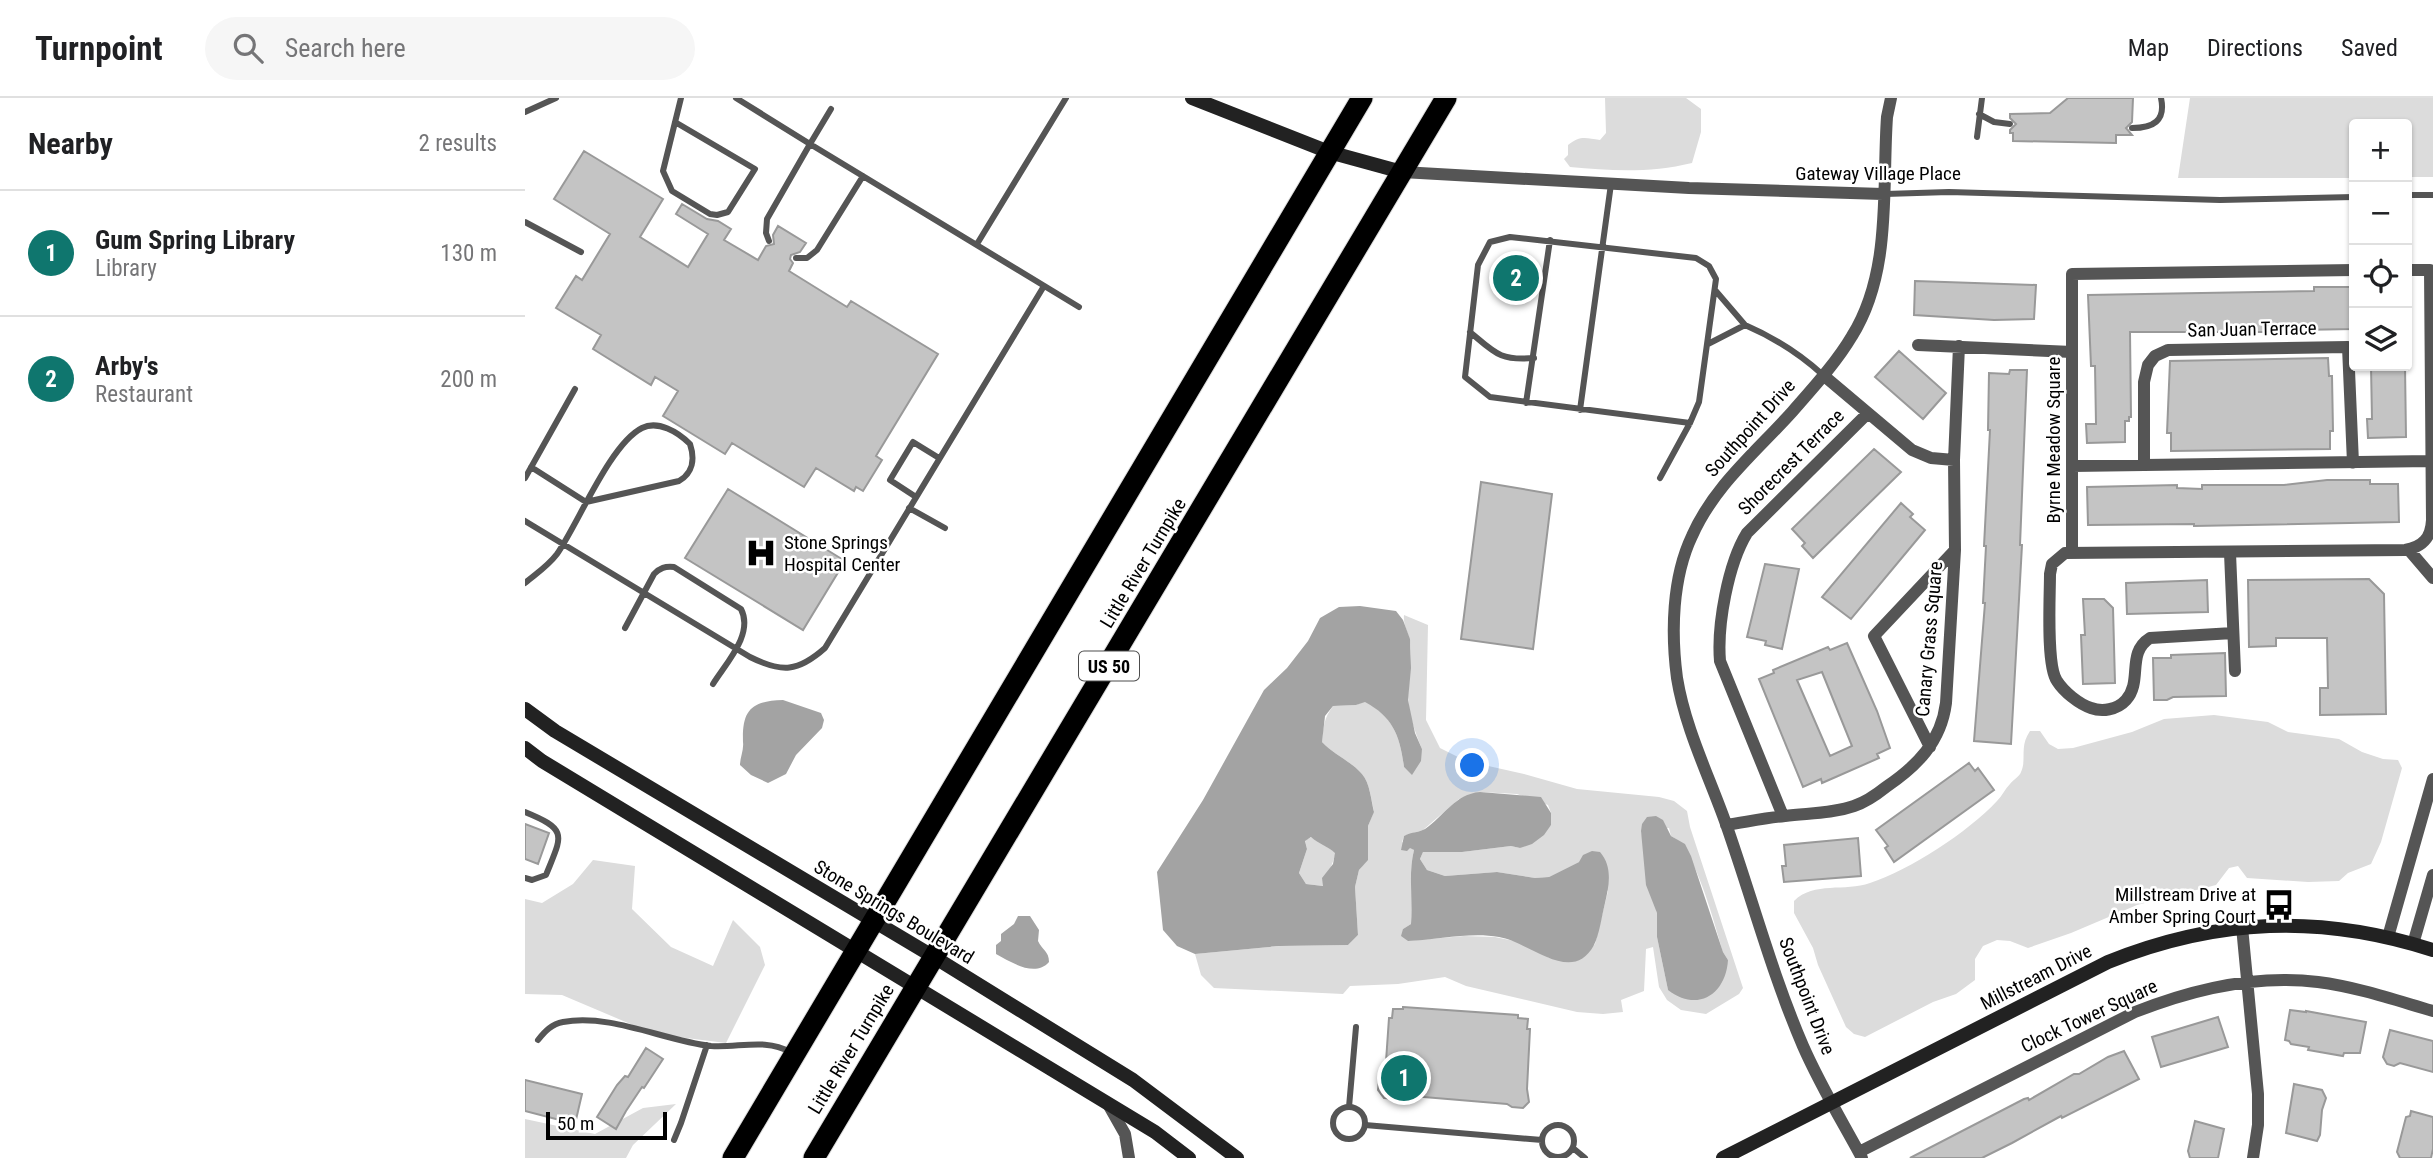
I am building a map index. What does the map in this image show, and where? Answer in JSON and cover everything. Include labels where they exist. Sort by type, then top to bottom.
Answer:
[{"type":"highway","points":[[733,1158],[1362,98]]},
{"type":"highway","name":"Little River Turnpike","points":[[814,1158],[1446,98]]},
{"type":"street","points":[[1192,98],[1329,152],[1402,172]]},
{"type":"street","name":"Southpoint Drive","points":[[1861,1155],[1804,1048],[1779,986],[1727,825],[1681,697],[1674,624],[1679,582],[1691,538],[1711,501],[1726,480],[1823,376],[1853,335],[1872,289],[1879,256],[1887,117],[1891,98]]},
{"type":"street","name":"Gateway Village Place","points":[[1402,172],[1611,184],[1883,194]]},
{"type":"street","name":"Byrne Meadow Square","points":[[2073,553],[2072,274],[2349,270]]},
{"type":"street","points":[[2233,633],[2150,638],[2137,651],[2132,691],[2126,701],[2109,710],[2087,707],[2056,681],[2051,660],[2052,564],[2065,553],[2409,550],[2430,542],[2433,520],[2430,270],[2412,270]]},
{"type":"street","points":[[1918,345],[2072,352]]},
{"type":"street","name":"Canary Grass Square","points":[[1727,825],[1844,809],[1869,800],[1912,768],[1930,747],[1944,719],[1955,550],[1954,460],[1959,346]]},
{"type":"street","name":"San Juan Terrace","points":[[2144,465],[2144,382],[2148,365],[2155,356],[2168,350],[2212,348],[2348,347],[2353,463]]},
{"type":"street","points":[[1823,376],[1912,450],[1931,458],[1954,460]]},
{"type":"street","name":"Shorecrest Terrace","points":[[1783,816],[1720,661],[1721,618],[1739,546],[1747,533],[1867,414]]},
{"type":"street","points":[[2072,466],[2431,461]]},
{"type":"street","points":[[1930,747],[1874,636],[1955,550]]},
{"type":"street","points":[[2409,550],[2433,578]]},
{"type":"street","points":[[2230,553],[2235,671]]},
{"type":"street","name":"Stone Springs Boulevard","points":[[525,709],[555,731],[934,957],[1133,1080],[1237,1158]]},
{"type":"street","points":[[525,748],[542,761],[914,988],[1155,1132],[1189,1158]]},
{"type":"street","points":[[2388,937],[2433,779]]},
{"type":"street","points":[[2413,944],[2433,875]]},
{"type":"street","name":"Millstream Drive","points":[[1723,1158],[2108,962],[2146,947],[2193,934],[2281,925],[2331,927],[2388,937],[2433,950]]},
{"type":"street","points":[[2242,927],[2258,1094],[2258,1125],[2253,1158]]},
{"type":"street","name":"Clock Tower Square","points":[[1861,1155],[2134,1012],[2195,991],[2246,982],[2317,982],[2355,989],[2433,1011]]},
{"type":"street","points":[[1108,1104],[1125,1134],[1129,1158]]},
{"type":"lane","points":[[525,112],[556,98]]},
{"type":"lane","points":[[675,122],[755,169],[728,212],[710,214],[668,186],[663,171],[675,122],[681,98]]},
{"type":"lane","points":[[736,98],[1079,307]]},
{"type":"lane","points":[[977,244],[1066,98]]},
{"type":"lane","points":[[1977,136],[1982,98]]},
{"type":"lane","points":[[2132,128],[2156,124],[2162,112],[2161,98]]},
{"type":"lane","points":[[769,241],[765,233],[767,219],[831,109]]},
{"type":"lane","points":[[1979,114],[1994,122],[2010,124]]},
{"type":"lane","points":[[796,258],[807,258],[817,250],[863,176]]},
{"type":"lane","points":[[1580,410],[1611,184]]},
{"type":"lane","name":"Gateway Village Place","points":[[1883,194],[1949,192],[2220,200],[2349,197]]},
{"type":"lane","points":[[2412,195],[2433,195]]},
{"type":"lane","points":[[525,222],[581,252]]},
{"type":"lane","points":[[1660,478],[1690,423],[1699,402],[1716,279],[1709,266],[1696,258],[1550,240],[1510,237],[1490,242],[1478,265],[1465,377],[1490,397],[1690,423]]},
{"type":"lane","points":[[1526,403],[1550,240]]},
{"type":"lane","points":[[525,521],[735,647],[775,668],[802,665],[825,648],[1044,286]]},
{"type":"lane","points":[[1715,290],[1745,325],[1798,353],[1823,376]]},
{"type":"lane","points":[[1708,344],[1745,325]]},
{"type":"lane","points":[[1470,332],[1499,355],[1512,360],[1534,358]]},
{"type":"lane","points":[[525,478],[575,389]]},
{"type":"lane","points":[[525,583],[547,566],[564,543],[586,502],[617,452],[639,430],[658,426],[684,438],[690,444],[692,467],[679,481],[586,502],[531,467]]},
{"type":"lane","points":[[916,497],[890,480],[912,442],[939,458]]},
{"type":"lane","points":[[909,508],[945,528]]},
{"type":"lane","points":[[625,628],[658,570],[674,567],[741,609],[744,615],[744,631],[713,684]]},
{"type":"lane","points":[[525,812],[546,820],[556,828],[559,841],[546,875],[531,880],[525,878]]},
{"type":"lane","points":[[538,1040],[554,1025],[578,1021],[649,1031],[707,1045],[777,1046],[795,1055]]},
{"type":"lane","points":[[1349,1107],[1356,1027]]},
{"type":"lane","points":[[674,1140],[707,1045]]},
{"type":"lane","points":[[1349,1107],[1362,1114],[1365,1125],[1361,1134],[1352,1139],[1342,1139],[1333,1127],[1333,1116],[1342,1108],[1349,1107]]},
{"type":"lane","points":[[1365,1125],[1542,1140]]},
{"type":"lane","points":[[1562,1125],[1574,1136],[1573,1148],[1562,1157],[1552,1156],[1544,1149],[1543,1134],[1551,1126],[1562,1125]]},
{"type":"lane","points":[[1573,1148],[1585,1158]]},
{"type":"shaded area","points":[[1605,98],[1686,98],[1701,109],[1701,132],[1692,163],[1631,170],[1570,167],[1564,159],[1568,155],[1568,145],[1580,138],[1600,140],[1606,133]]},
{"type":"shaded area","points":[[2190,98],[2433,98],[2433,177],[2412,177],[2412,119],[2349,119],[2349,178],[2178,178]]},
{"type":"shaded area","points":[[1360,606],[1396,611],[1403,620],[1410,639],[1408,700],[1415,733],[1422,749],[1421,761],[1412,775],[1404,767],[1393,728],[1375,708],[1365,702],[1333,706],[1325,716],[1322,742],[1353,765],[1365,778],[1374,812],[1368,826],[1368,860],[1359,870],[1355,887],[1358,935],[1348,945],[1279,946],[1195,954],[1177,946],[1163,930],[1157,872],[1203,800],[1264,690],[1287,668],[1308,641],[1320,618],[1339,607]],"holes":[[[1311,837],[1335,853],[1333,864],[1322,878],[1323,886],[1306,884],[1299,873],[1307,849],[1305,841]]]},
{"type":"shaded area","points":[[1404,615],[1428,625],[1426,720],[1440,748],[1466,761],[1577,789],[1659,797],[1674,801],[1687,811],[1743,988],[1739,994],[1706,1014],[1681,1010],[1667,1000],[1659,987],[1653,947],[1646,949],[1644,991],[1621,1000],[1623,1012],[1603,1014],[1577,1012],[1466,986],[1445,977],[1398,984],[1350,986],[1343,994],[1214,988],[1201,975],[1195,954],[1280,946],[1348,945],[1358,935],[1355,887],[1359,870],[1367,860],[1368,826],[1374,811],[1365,778],[1358,769],[1322,742],[1323,732],[1333,706],[1356,705],[1365,701],[1389,721],[1400,746],[1404,767],[1412,774],[1422,749],[1408,703],[1411,648]],"holes":[[[1480,792],[1517,794],[1548,805],[1551,825],[1520,848],[1511,846],[1462,852],[1423,852],[1420,859],[1427,870],[1445,876],[1497,872],[1535,878],[1549,877],[1579,862],[1608,891],[1595,944],[1579,960],[1549,958],[1519,942],[1495,937],[1464,936],[1408,941],[1403,929],[1411,924],[1411,868],[1414,850],[1402,842],[1404,836],[1423,830],[1459,799]],[[1669,828],[1671,836],[1680,843],[1696,870],[1728,960],[1668,990],[1641,831]]]},
{"type":"shaded area","points":[[783,700],[821,713],[824,720],[822,728],[796,755],[786,774],[768,783],[751,775],[740,765],[744,722],[756,705]]},
{"type":"shaded area","points":[[2214,715],[2268,722],[2288,732],[2339,739],[2362,752],[2383,759],[2398,760],[2402,768],[2381,842],[2371,864],[2348,873],[2339,881],[2308,882],[2247,878],[2238,866],[2229,868],[2216,885],[2137,905],[2028,948],[2010,941],[1997,940],[1983,946],[1975,959],[1975,980],[1956,994],[1933,1002],[1865,1037],[1854,1034],[1846,1027],[1813,948],[1794,913],[1794,901],[1811,891],[1860,886],[1886,877],[1920,860],[1955,837],[1985,813],[2020,774],[2025,742],[2030,731],[2040,731],[2049,744],[2058,749],[2073,748],[2132,732],[2164,719]]},
{"type":"shaded area","points":[[1480,792],[1541,797],[1551,813],[1551,825],[1544,835],[1532,844],[1520,848],[1511,846],[1462,852],[1423,852],[1420,859],[1427,870],[1445,876],[1497,872],[1535,878],[1549,877],[1579,862],[1583,855],[1592,851],[1600,852],[1607,864],[1608,890],[1596,941],[1585,957],[1574,962],[1562,962],[1499,937],[1465,936],[1408,941],[1401,936],[1403,929],[1411,924],[1411,868],[1414,850],[1401,850],[1404,836],[1425,829],[1457,801]]},
{"type":"shaded area","points":[[1656,816],[1663,820],[1671,836],[1685,844],[1691,856],[1728,960],[1722,982],[1709,996],[1700,1000],[1679,997],[1668,990],[1657,937],[1657,913],[1646,885],[1641,831],[1647,817]]},
{"type":"shaded area","points":[[1312,837],[1336,853],[1324,886],[1306,884],[1299,873],[1307,849],[1305,840]]},
{"type":"shaded area","points":[[593,860],[635,866],[632,909],[671,947],[713,966],[733,920],[760,947],[765,965],[726,1043],[654,1034],[562,995],[525,994],[525,899],[542,903],[573,884]]},
{"type":"shaded area","points":[[1018,916],[1030,916],[1039,930],[1038,941],[1049,958],[1049,962],[1043,967],[1030,969],[996,954],[996,945],[1001,941],[1001,934],[1014,924]]},
{"type":"shaded area","points":[[676,1104],[633,1145],[626,1158],[525,1158],[525,1119],[595,1134],[643,1108]]},
{"type":"building","points":[[2068,98],[2133,98],[2132,122],[2126,128],[2132,135],[2116,135],[2116,143],[2013,141],[2013,133],[2010,133],[2010,130],[2016,124],[2010,114],[2050,113]]},
{"type":"building","points":[[584,151],[663,199],[640,237],[688,267],[708,234],[676,214],[682,204],[731,229],[724,240],[758,260],[766,246],[774,244],[773,235],[778,226],[806,243],[800,252],[791,255],[793,263],[789,271],[847,307],[851,301],[938,354],[876,456],[882,460],[863,491],[856,487],[854,491],[816,468],[804,487],[732,443],[725,454],[663,416],[678,391],[655,377],[651,385],[593,349],[601,335],[556,308],[576,276],[582,280],[610,234],[554,199]]},
{"type":"building","points":[[1915,281],[2036,285],[2034,319],[1994,320],[1914,315]]},
{"type":"building","points":[[2314,287],[2349,287],[2349,329],[2297,332],[2130,332],[2131,417],[2129,421],[2125,421],[2125,442],[2087,443],[2086,424],[2096,424],[2095,366],[2091,366],[2088,295],[2314,291]]},
{"type":"building","points":[[1899,351],[1946,393],[1923,419],[1875,377]]},
{"type":"building","points":[[2328,358],[2329,376],[2332,376],[2333,431],[2330,431],[2330,449],[2171,451],[2171,433],[2167,433],[2170,361]]},
{"type":"building","points":[[2010,370],[2027,370],[2022,545],[2011,744],[1974,741],[1985,603],[1989,373],[2009,374]]},
{"type":"building","points":[[2371,371],[2405,371],[2406,437],[2368,438],[2367,419],[2372,419]]},
{"type":"building","points":[[1874,449],[1901,472],[1813,558],[1802,546],[1805,543],[1792,529]]},
{"type":"building","points":[[2327,480],[2370,480],[2370,484],[2398,484],[2399,522],[2088,525],[2087,487],[2177,485],[2177,488],[2202,489],[2202,485],[2284,485]]},
{"type":"building","points":[[1481,482],[1552,494],[1533,649],[1461,639]]},
{"type":"building","points":[[728,489],[845,561],[803,630],[685,558]]},
{"type":"building","points":[[1901,503],[1913,514],[1910,517],[1925,530],[1851,619],[1822,597]]},
{"type":"building","points":[[1765,564],[1799,569],[1782,649],[1765,645],[1766,641],[1747,637]]},
{"type":"building","points":[[2369,579],[2384,594],[2386,714],[2320,715],[2320,688],[2328,688],[2327,638],[2276,638],[2276,646],[2249,647],[2248,580]]},
{"type":"building","points":[[2207,580],[2208,612],[2127,614],[2126,583]]},
{"type":"building","points":[[2083,599],[2104,599],[2113,608],[2115,683],[2083,684]]},
{"type":"building","points":[[1847,643],[1890,748],[1877,754],[1879,758],[1822,783],[1821,779],[1803,787],[1759,679],[1774,673],[1773,670],[1828,647],[1830,650]],"holes":[[[1822,672],[1852,746],[1830,756],[1797,680]]]},
{"type":"building","points":[[2225,653],[2226,696],[2154,700],[2153,658]]},
{"type":"building","points":[[1969,763],[1975,771],[1978,768],[1994,790],[1894,862],[1885,848],[1888,846],[1876,830]]},
{"type":"building","points":[[525,824],[549,833],[538,864],[525,859]]},
{"type":"building","points":[[1858,838],[1861,876],[1784,882],[1784,845]]},
{"type":"building","points":[[1403,1007],[1518,1015],[1518,1018],[1528,1019],[1529,1102],[1523,1108],[1507,1104],[1400,1095],[1396,1099],[1384,1098],[1378,1090],[1379,1080],[1385,1076],[1389,1018],[1392,1018],[1393,1009]]},
{"type":"building","points":[[2290,1010],[2366,1022],[2360,1053],[2344,1053],[2343,1056],[2291,1044],[2285,1040]]},
{"type":"building","points":[[2218,1017],[2228,1047],[2161,1067],[2152,1037]]},
{"type":"building","points":[[2390,1030],[2433,1041],[2433,1072],[2400,1063],[2394,1066],[2387,1064],[2383,1057]]},
{"type":"building","points":[[646,1048],[663,1059],[616,1129],[597,1117],[617,1085],[625,1076],[628,1077]]},
{"type":"building","points":[[2124,1051],[2139,1079],[1982,1158],[1910,1158],[2024,1099],[2029,1100],[2108,1057]]},
{"type":"building","points":[[525,1080],[582,1094],[575,1124],[525,1111]]},
{"type":"building","points":[[2294,1084],[2322,1090],[2326,1098],[2317,1141],[2286,1133]]},
{"type":"building","points":[[2411,1111],[2433,1117],[2431,1158],[2400,1158],[2397,1152],[2406,1117],[2410,1116]]},
{"type":"building","points":[[2195,1121],[2224,1129],[2218,1158],[2190,1158],[2188,1151]]},
{"type":"place","name":"Arby's","points":[[1516,278]]},
{"type":"place","name":"Stone Springs Hospital Center","points":[[761,553]]},
{"type":"place","name":"Millstream Drive at Amber Spring Court","points":[[2279,905]]},
{"type":"place","name":"Gum Spring Library","points":[[1404,1078]]}]
